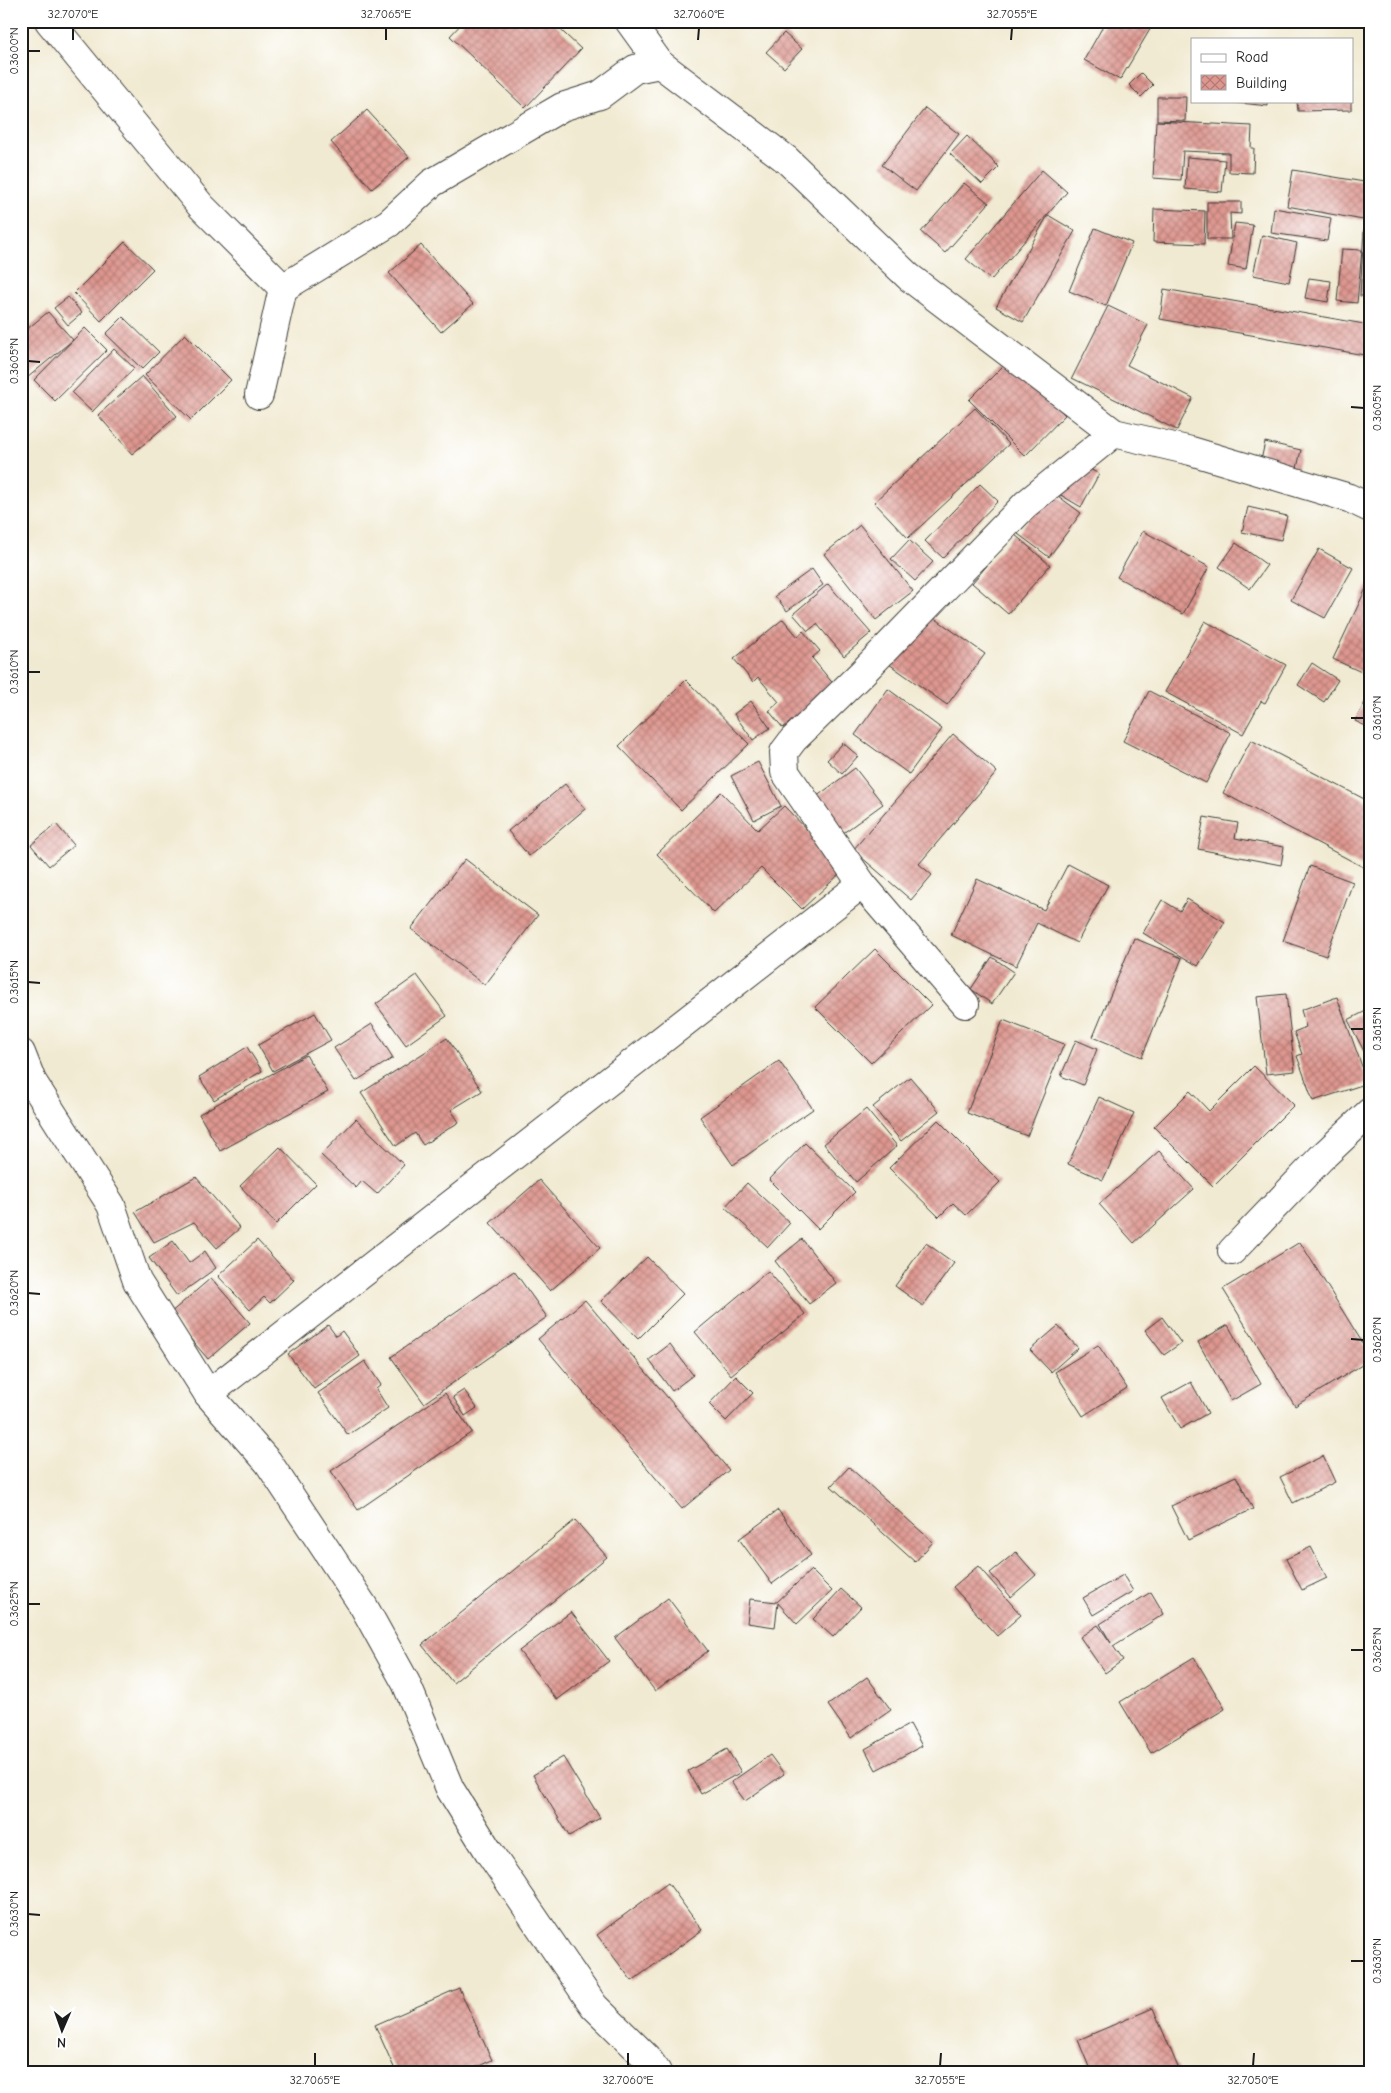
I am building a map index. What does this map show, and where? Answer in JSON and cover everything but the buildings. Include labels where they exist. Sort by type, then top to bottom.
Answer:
[{"type":"street","points":[[49,21],[201,206],[283,288]]},
{"type":"street","points":[[629,21],[660,64],[787,160],[909,277],[1114,433],[1191,451],[1348,498],[1370,508]]},
{"type":"street","points":[[259,395],[283,288],[389,223],[432,183],[562,106],[600,95],[636,69],[660,64]]},
{"type":"street","points":[[965,1004],[862,884],[785,772],[784,752],[1026,504],[1114,433]]},
{"type":"street","points":[[208,1394],[862,884]]},
{"type":"street","points":[[21,1053],[32,1081],[111,1205],[137,1281],[208,1394],[268,1462],[364,1607],[406,1684],[450,1789],[489,1852],[594,2006],[647,2058],[657,2072]]},
{"type":"street","points":[[1232,1251],[1321,1158],[1370,1112]]}]
